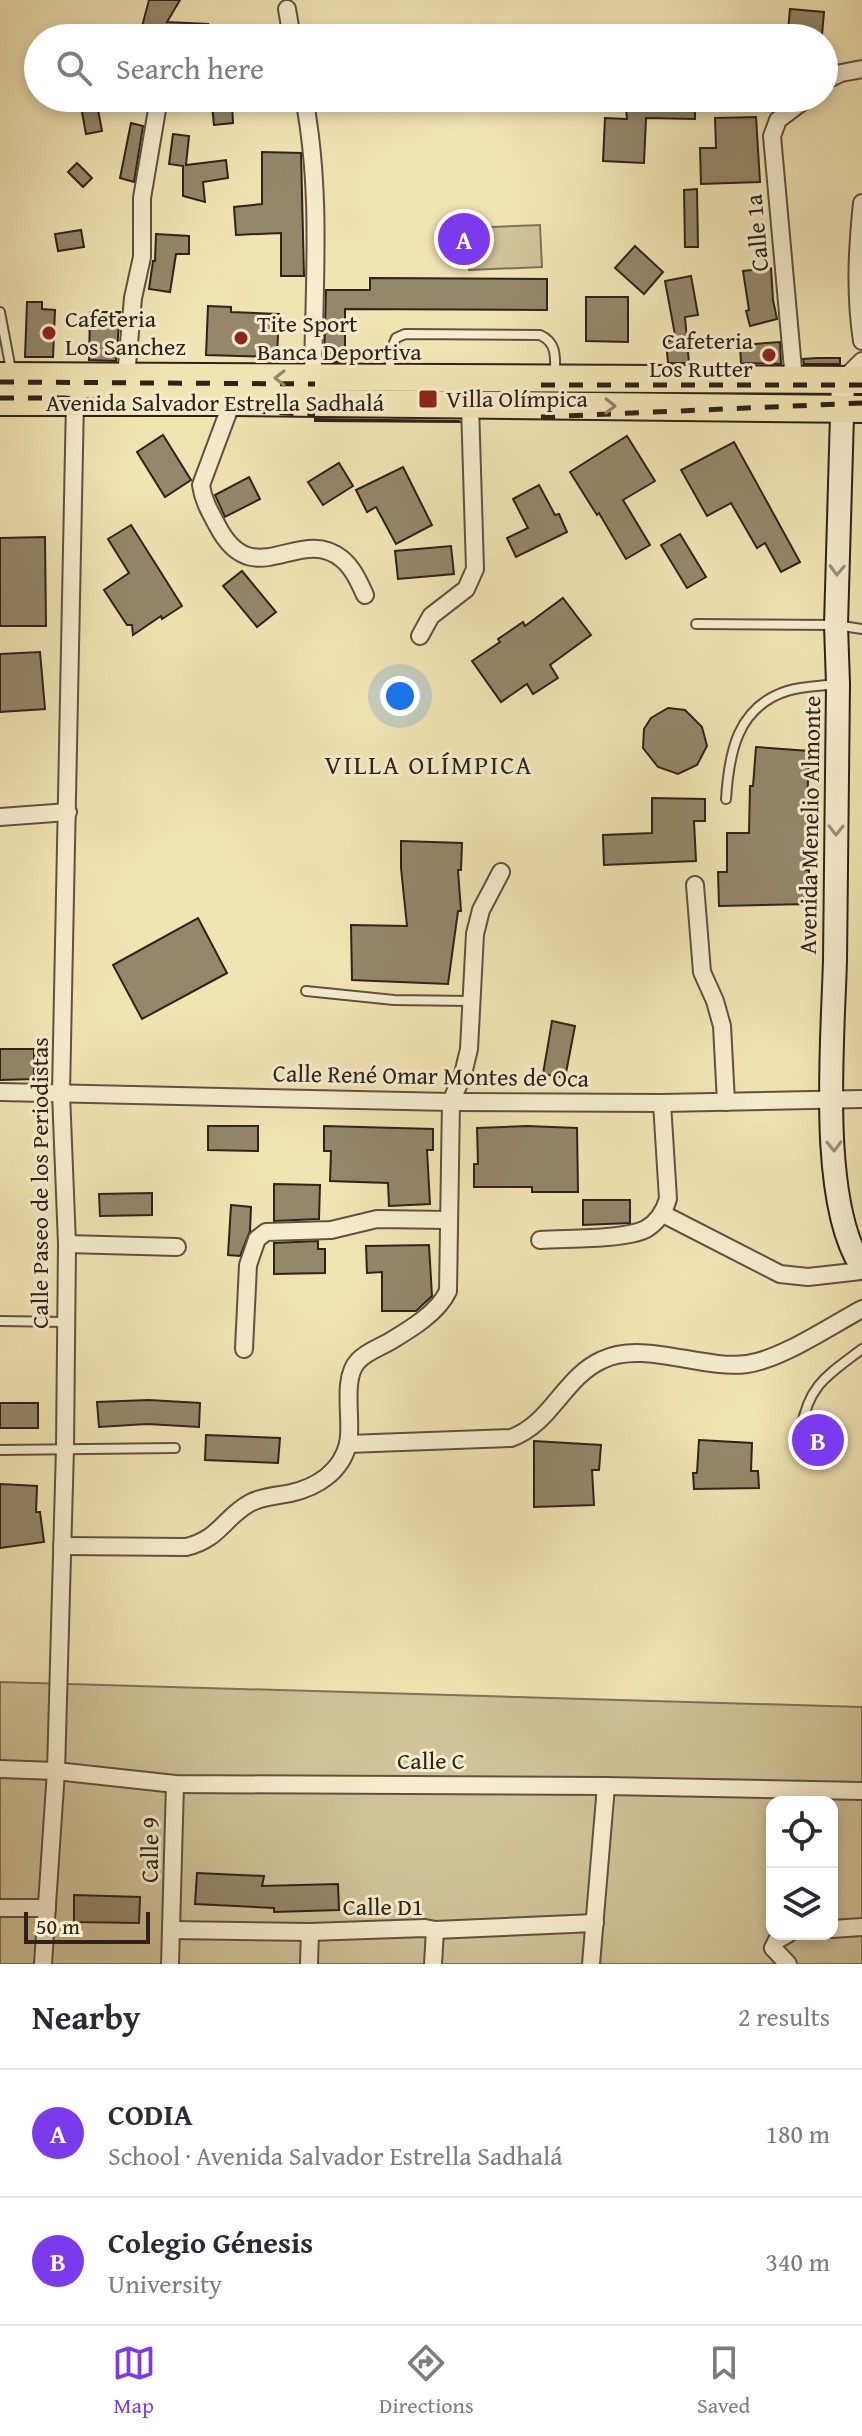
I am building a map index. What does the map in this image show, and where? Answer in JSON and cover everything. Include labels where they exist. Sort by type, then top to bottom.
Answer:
[{"type":"main road","name":"Avenida Salvador Estrella Sadhalá","points":[[6,376],[852,380]]},
{"type":"main road","name":"Avenida Salvador Estrella Sadhalá","points":[[0,402],[852,409]]},
{"type":"street","points":[[287,9],[290,24]]},
{"type":"street","points":[[838,74],[862,69]]},
{"type":"street","points":[[126,377],[133,298],[142,257],[142,198],[157,112]]},
{"type":"street","points":[[306,112],[313,157],[316,215],[313,378]]},
{"type":"street","name":"Calle 1a","points":[[789,112],[778,120],[772,136],[794,380]]},
{"type":"street","points":[[862,203],[856,258],[862,341]]},
{"type":"street","points":[[852,380],[862,361]]},
{"type":"street","name":"Avenida Menelio Almonte","points":[[852,380],[836,625],[833,1100],[834,1170],[841,1214],[862,1269]]},
{"type":"street","name":"Calle Paseo de los Periodistas","points":[[43,1964],[56,1771],[65,1448],[67,1244],[61,1093],[75,401]]},
{"type":"street","points":[[232,402],[201,485],[202,496],[224,538],[239,554],[250,558],[311,549],[326,551],[340,557],[353,571],[365,595]]},
{"type":"street","points":[[420,636],[431,616],[466,589],[475,569],[470,405]]},
{"type":"street","points":[[0,817],[68,812]]},
{"type":"street","points":[[62,1546],[196,1545],[221,1530],[249,1503],[292,1493],[328,1478],[341,1462],[348,1444],[350,1376],[355,1364],[444,1301],[448,1291],[451,1102],[469,1049],[475,934],[481,910],[501,872]]},
{"type":"street","points":[[695,885],[702,972],[722,1026],[726,1102]]},
{"type":"street","name":"Calle René Omar Montes de Oca","points":[[0,1092],[451,1102],[662,1103],[862,1099]]},
{"type":"street","points":[[540,1240],[625,1235],[647,1229],[663,1214],[668,1199],[662,1103]]},
{"type":"street","points":[[663,1214],[780,1274],[808,1277],[862,1269]]},
{"type":"street","points":[[244,1349],[248,1265],[257,1239],[266,1232],[331,1230],[377,1219],[449,1220]]},
{"type":"street","points":[[67,1244],[177,1247]]},
{"type":"street","points":[[348,1444],[511,1438],[533,1427],[578,1375],[603,1359],[626,1352],[727,1365],[747,1364],[768,1359],[862,1309]]},
{"type":"street","name":"Calle C","points":[[0,1769],[56,1771],[175,1784],[862,1791]]},
{"type":"street","name":"Calle 9","points":[[170,1964],[175,1784]]},
{"type":"street","points":[[591,1964],[606,1786]]},
{"type":"street","points":[[0,1908],[47,1908]]},
{"type":"street","name":"Calle D1","points":[[172,1930],[435,1930],[595,1923]]},
{"type":"street","points":[[838,1929],[862,1927]]},
{"type":"street","points":[[433,1964],[435,1930]]},
{"type":"street","points":[[309,1964],[310,1932]]},
{"type":"street","points":[[777,1940],[773,1948],[788,1964]]},
{"type":"lane","points":[[0,312],[6,376]]},
{"type":"lane","points":[[389,379],[392,347],[396,338],[405,334],[540,335],[549,339],[554,348],[555,379]]},
{"type":"lane","points":[[696,624],[836,625],[862,629]]},
{"type":"lane","points":[[726,799],[732,745],[750,713],[789,690],[838,684]]},
{"type":"lane","points":[[306,991],[394,1000],[471,1001]]},
{"type":"lane","points":[[0,1321],[65,1322]]},
{"type":"lane","points":[[801,1429],[810,1396],[823,1380],[862,1349]]},
{"type":"lane","points":[[0,1450],[175,1448]]},
{"type":"shaded area","points":[[540,225],[542,267],[469,270],[467,228]]},
{"type":"shaded area","points":[[0,1682],[862,1707],[862,1964],[0,1964]]},
{"type":"building","points":[[149,0],[180,0],[167,22],[208,24],[143,24]]},
{"type":"building","points":[[790,9],[824,12],[823,24],[789,24]]},
{"type":"building","points":[[82,112],[98,112],[102,131],[86,134]]},
{"type":"building","points":[[213,112],[232,112],[233,123],[214,125]]},
{"type":"building","points":[[626,112],[695,112],[695,119],[646,118],[644,163],[603,161],[605,118],[627,119]]},
{"type":"building","points":[[756,117],[760,182],[701,184],[700,148],[716,148],[715,118]]},
{"type":"building","points":[[131,123],[143,126],[134,182],[120,178]]},
{"type":"building","points":[[173,134],[189,136],[186,165],[226,160],[228,178],[203,182],[205,202],[183,196],[183,166],[169,164]]},
{"type":"building","points":[[262,152],[301,153],[304,276],[281,276],[281,233],[236,235],[234,207],[262,204]]},
{"type":"building","points":[[77,163],[92,178],[83,187],[68,172]]},
{"type":"building","points":[[697,189],[698,247],[685,247],[684,190]]},
{"type":"building","points":[[81,230],[84,247],[58,251],[55,234]]},
{"type":"building","points":[[156,234],[189,236],[189,254],[176,254],[170,292],[149,289],[155,261]]},
{"type":"building","points":[[635,246],[663,272],[644,294],[615,268]]},
{"type":"building","points":[[771,268],[777,319],[750,326],[743,271]]},
{"type":"building","points":[[691,276],[698,315],[685,317],[689,363],[668,363],[666,341],[676,340],[665,281]]},
{"type":"building","points":[[370,278],[547,279],[547,310],[345,309],[345,362],[324,362],[326,290],[370,290]]},
{"type":"building","points":[[586,297],[628,297],[628,342],[586,341]]},
{"type":"building","points":[[27,302],[42,302],[42,309],[55,310],[53,357],[25,357]]},
{"type":"building","points":[[208,306],[231,307],[231,312],[279,314],[277,357],[206,355]]},
{"type":"building","points":[[90,312],[120,312],[116,361],[89,360]]},
{"type":"building","name":"Cafeteria Los Rutter","points":[[780,342],[781,364],[741,363],[740,345]]},
{"type":"building","points":[[840,358],[840,364],[804,364],[803,359]]},
{"type":"building","points":[[315,421],[459,421],[460,422]]},
{"type":"building","points":[[163,435],[191,480],[165,497],[137,452]]},
{"type":"building","points":[[627,436],[655,481],[623,500],[650,545],[626,559],[570,472]]},
{"type":"building","points":[[734,442],[800,562],[781,572],[765,543],[757,548],[731,503],[707,516],[681,470]]},
{"type":"building","points":[[339,463],[353,486],[323,505],[308,482]]},
{"type":"building","points":[[403,467],[432,525],[396,544],[376,507],[367,512],[356,490]]},
{"type":"building","points":[[249,477],[260,499],[225,517],[215,495]]},
{"type":"building","points":[[539,485],[567,532],[516,557],[507,538],[528,528],[513,499]]},
{"type":"building","points":[[131,525],[182,606],[133,635],[132,625],[127,625],[104,590],[129,573],[108,539]]},
{"type":"building","points":[[680,534],[706,577],[687,588],[661,545]]},
{"type":"building","points":[[45,537],[46,626],[0,626],[0,538]]},
{"type":"building","points":[[451,546],[454,574],[398,579],[395,551]]},
{"type":"building","points":[[242,571],[276,612],[257,627],[223,586]]},
{"type":"building","points":[[563,598],[591,635],[550,665],[558,678],[533,694],[527,684],[501,702],[472,661],[500,642],[498,639],[523,622],[525,626]]},
{"type":"building","points":[[40,652],[45,709],[0,712],[0,654]]},
{"type":"building","points":[[668,708],[685,710],[702,727],[707,746],[697,765],[678,774],[658,767],[643,748],[644,729],[651,718]]},
{"type":"building","points":[[756,747],[809,751],[805,870],[809,870],[810,904],[719,906],[718,872],[727,872],[727,833],[749,833],[750,786],[753,786]]},
{"type":"building","points":[[652,798],[705,799],[705,821],[694,821],[696,861],[604,865],[603,835],[652,833]]},
{"type":"building","points":[[401,841],[462,843],[461,870],[458,870],[461,911],[458,911],[448,984],[352,980],[351,925],[407,926]]},
{"type":"building","points":[[198,918],[227,973],[142,1019],[113,965]]},
{"type":"building","points":[[552,1021],[575,1026],[565,1078],[543,1074]]},
{"type":"building","points":[[0,1049],[34,1049],[34,1079],[0,1080]]},
{"type":"building","points":[[208,1126],[258,1126],[258,1151],[208,1150]]},
{"type":"building","points":[[324,1126],[433,1129],[433,1150],[427,1150],[430,1204],[389,1206],[388,1183],[330,1181],[331,1151],[324,1151]]},
{"type":"building","points":[[477,1128],[577,1128],[578,1192],[532,1192],[532,1187],[474,1187],[474,1164],[478,1164]]},
{"type":"building","points":[[274,1184],[320,1185],[319,1219],[274,1221]]},
{"type":"building","points":[[152,1193],[152,1215],[100,1216],[99,1194]]},
{"type":"building","points":[[583,1200],[630,1200],[630,1223],[583,1225]]},
{"type":"building","points":[[231,1205],[251,1207],[250,1231],[240,1256],[228,1255]]},
{"type":"building","points":[[318,1241],[318,1249],[325,1249],[325,1273],[274,1274],[274,1243]]},
{"type":"building","points":[[429,1245],[432,1296],[416,1311],[382,1311],[382,1272],[367,1273],[366,1246]]},
{"type":"building","points":[[149,1400],[200,1403],[199,1427],[147,1424],[99,1427],[97,1402]]},
{"type":"building","points":[[0,1403],[38,1403],[38,1428],[0,1428]]},
{"type":"building","points":[[206,1435],[280,1438],[278,1463],[205,1460]]},
{"type":"building","points":[[699,1440],[752,1443],[751,1471],[758,1471],[759,1488],[694,1489],[693,1473],[697,1473]]},
{"type":"building","points":[[534,1441],[601,1445],[599,1470],[592,1470],[594,1505],[534,1507]]},
{"type":"building","points":[[0,1484],[37,1486],[36,1512],[40,1512],[44,1542],[0,1548]]},
{"type":"building","points":[[197,1873],[264,1876],[262,1886],[338,1884],[339,1910],[274,1912],[274,1908],[195,1904]]},
{"type":"building","points":[[74,1895],[140,1897],[139,1923],[74,1922]]},
{"type":"railway","points":[[0,382],[315,384]]},
{"type":"railway","points":[[541,385],[862,385]]},
{"type":"railway","points":[[0,398],[63,398],[315,415]]},
{"type":"railway","points":[[541,417],[862,403]]},
{"type":"place","name":"CODIA","points":[[464,239]]},
{"type":"place","name":"Cafeteria Los Sanchez","points":[[49,333]]},
{"type":"place","name":"Tite Sport Banca Deportiva","points":[[241,338]]},
{"type":"place","name":"Cafeteria Los Rutter","points":[[769,355]]},
{"type":"place","name":"Villa Olímpica","points":[[428,399]]},
{"type":"place","name":"Colegio Génesis","points":[[818,1440]]},
{"type":"district","name":"VILLA OLÍMPICA","points":[[429,765]]}]
